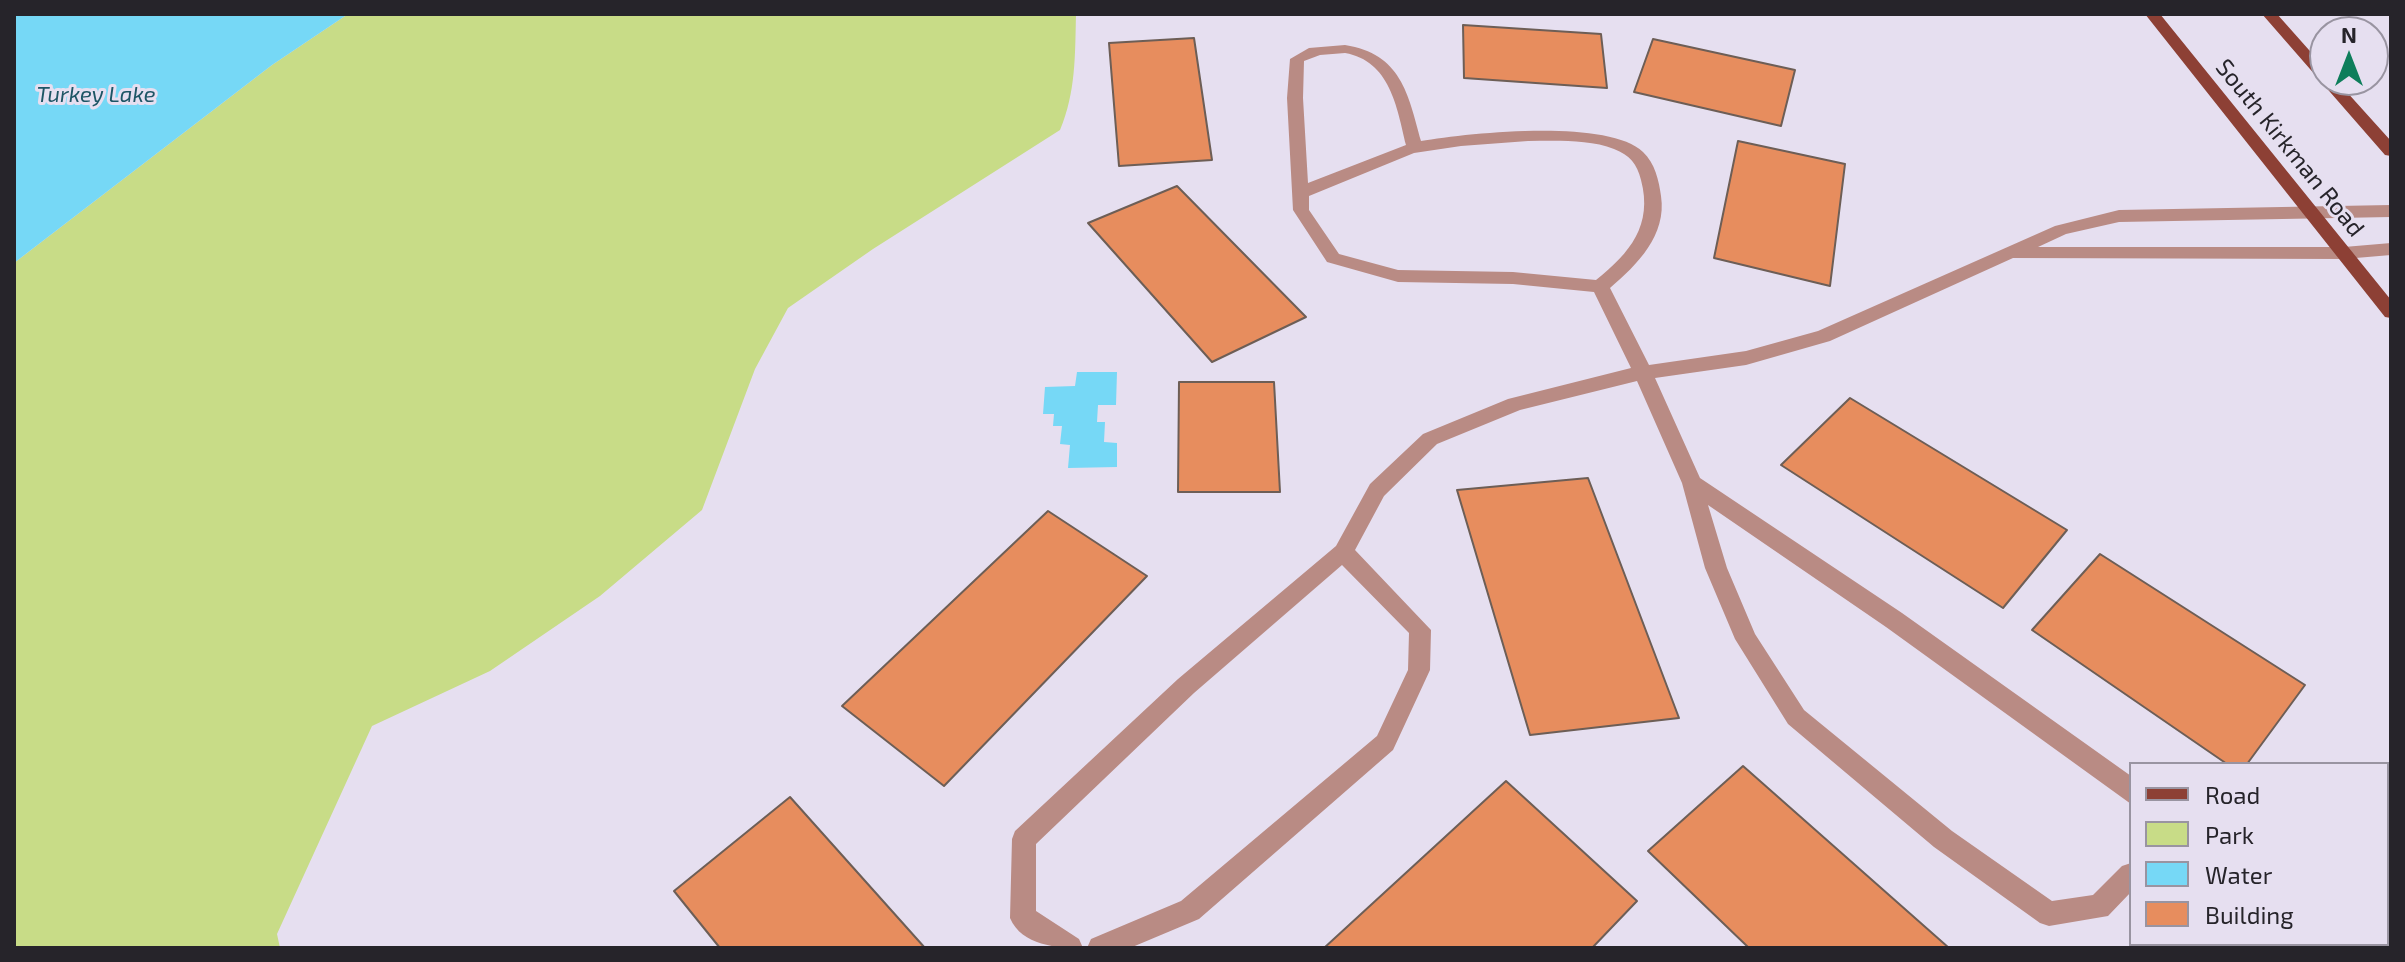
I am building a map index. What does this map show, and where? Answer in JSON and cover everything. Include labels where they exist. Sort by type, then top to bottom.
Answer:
[{"type":"main road","name":"South Kirkman Road","points":[[2152,14],[2391,312]]},
{"type":"main road","points":[[2269,14],[2309,59]]},
{"type":"main road","points":[[2342,96],[2391,151]]},
{"type":"street","points":[[1300,193],[1369,163],[1415,148],[1504,137],[1588,137],[1615,142],[1635,153],[1647,170],[1655,200],[1646,238],[1630,263],[1600,286],[1513,278],[1398,276],[1333,258],[1301,210],[1300,193],[1295,98],[1297,59],[1315,49],[1354,50],[1374,55],[1398,89],[1415,148]]},
{"type":"street","points":[[1070,948],[1023,918],[1024,839],[1186,686],[1343,552],[1377,490],[1430,439],[1515,404],[1643,373],[1746,358],[1824,336],[2061,230],[2119,216],[2308,210],[2391,211]]},
{"type":"street","points":[[2010,253],[2344,253],[2391,249]]},
{"type":"street","points":[[1600,286],[1692,483],[1716,568],[1746,639],[1796,717],[1943,839],[2049,914],[2099,907],[2129,877]]},
{"type":"street","points":[[1692,483],[1894,620],[2129,790]]},
{"type":"street","points":[[1100,948],[1190,910],[1385,743],[1419,670],[1420,630],[1343,552]]},
{"type":"green space","points":[[348,14],[1076,14],[1075,59],[1069,102],[1060,130],[873,249],[788,308],[755,369],[702,510],[600,596],[490,671],[372,726],[277,934],[280,948],[14,948],[14,263],[272,65]]},
{"type":"water","name":"Turkey Lake","points":[[14,14],[348,14],[272,65],[14,263]]},
{"type":"water","points":[[1077,372],[1117,372],[1116,405],[1098,405],[1097,422],[1105,422],[1104,442],[1117,443],[1117,467],[1068,468],[1070,445],[1060,444],[1062,426],[1053,426],[1054,414],[1043,414],[1045,387],[1075,386]]},
{"type":"building","points":[[1463,25],[1601,34],[1607,88],[1464,78]]},
{"type":"building","points":[[1194,38],[1212,160],[1119,166],[1109,43]]},
{"type":"building","points":[[1653,39],[1795,70],[1781,126],[1634,92]]},
{"type":"building","points":[[1738,141],[1845,164],[1830,286],[1714,258]]},
{"type":"building","points":[[1177,186],[1306,317],[1212,362],[1088,223]]},
{"type":"building","points":[[1179,382],[1274,382],[1280,492],[1178,492]]},
{"type":"building","points":[[1850,398],[2067,530],[2003,608],[1781,465]]},
{"type":"building","points":[[1588,478],[1679,718],[1530,735],[1457,490]]},
{"type":"building","points":[[1048,511],[1147,576],[944,786],[842,706]]},
{"type":"building","points":[[2100,554],[2305,685],[2248,762],[2224,762],[2032,630]]},
{"type":"building","points":[[1743,766],[1949,948],[1749,948],[1648,851]]},
{"type":"building","points":[[1506,781],[1637,901],[1592,948],[1324,948]]},
{"type":"building","points":[[790,797],[925,948],[720,948],[674,891]]},
{"type":"building","points":[[2389,868],[2391,869],[2391,948],[2242,948],[2389,946]]}]
